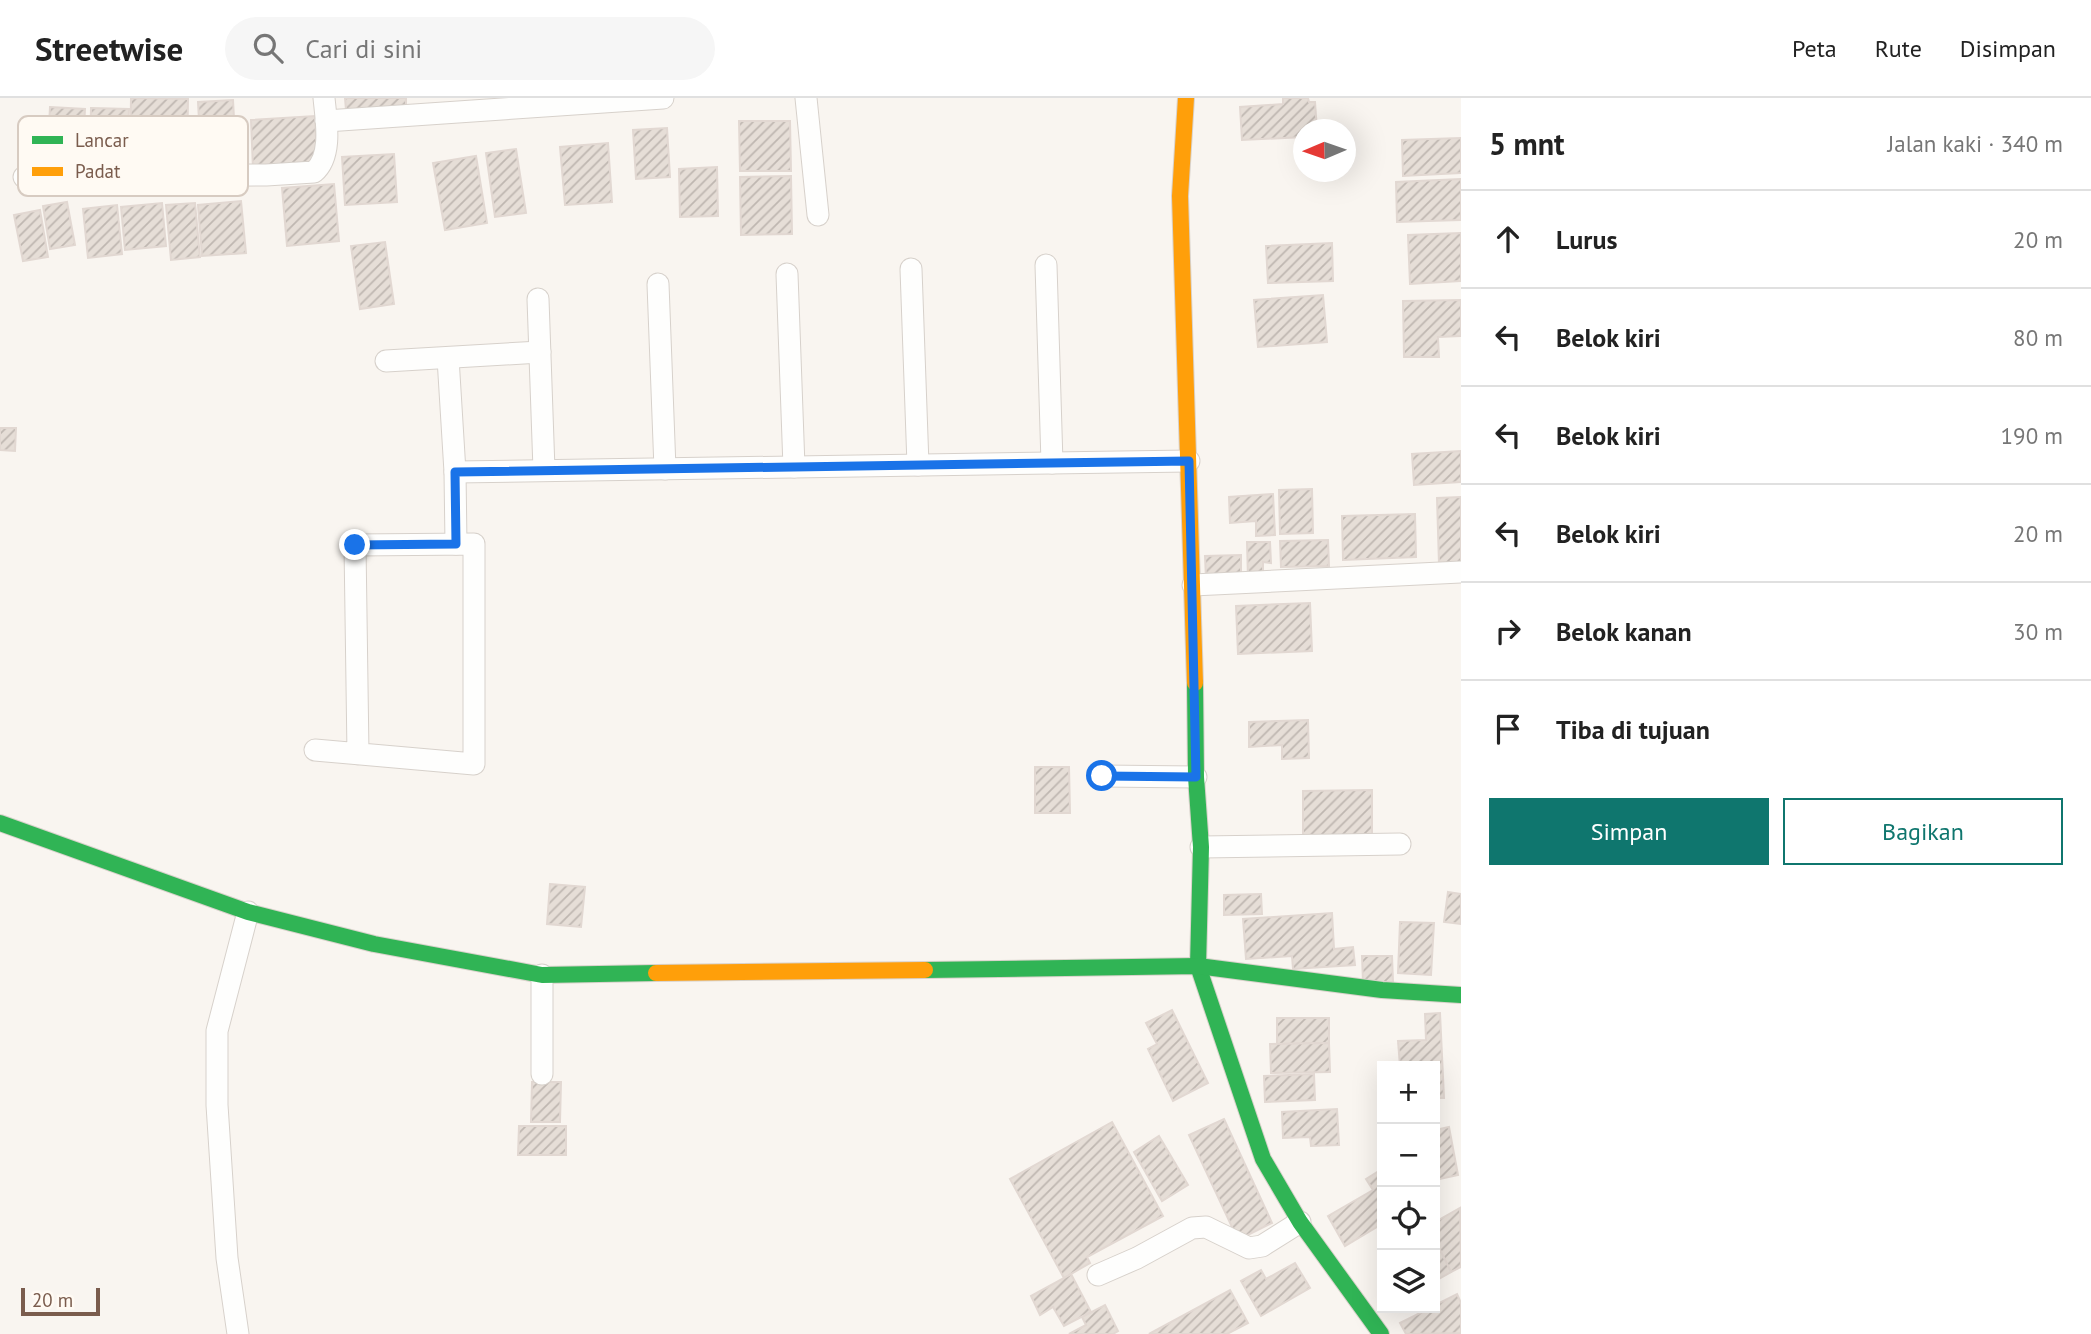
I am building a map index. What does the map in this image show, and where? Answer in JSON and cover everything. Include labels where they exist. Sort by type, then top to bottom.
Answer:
[{"type":"street","points":[[248,175],[314,172],[322,163],[326,121],[324,98]]},
{"type":"street","points":[[326,121],[663,98]]},
{"type":"street","points":[[806,98],[818,215]]},
{"type":"street","points":[[1186,98],[1180,196],[1193,585],[1196,777],[1201,847],[1198,966],[1262,1159],[1300,1222],[1381,1334]]},
{"type":"street","points":[[1046,265],[1052,463]]},
{"type":"street","points":[[911,269],[918,465]]},
{"type":"street","points":[[787,274],[794,467]]},
{"type":"street","points":[[658,284],[666,469]]},
{"type":"street","points":[[538,299],[544,470]]},
{"type":"street","points":[[386,361],[540,352]]},
{"type":"street","points":[[448,358],[456,544]]},
{"type":"street","points":[[455,472],[1189,461]]},
{"type":"street","points":[[315,750],[358,754],[474,764],[474,544],[355,545],[358,754]]},
{"type":"street","points":[[1193,585],[1461,572]]},
{"type":"street","points":[[1102,776],[1196,777]]},
{"type":"street","points":[[0,823],[247,912],[374,944],[542,975],[1198,966],[1382,990],[1461,995]]},
{"type":"street","points":[[1201,847],[1400,844]]},
{"type":"street","points":[[238,1334],[227,1258],[217,1105],[217,1031],[247,912]]},
{"type":"street","points":[[542,975],[542,1074]]},
{"type":"street","points":[[1098,1275],[1137,1258],[1192,1227],[1206,1227],[1249,1248],[1262,1246],[1300,1222]]},
{"type":"building","points":[[131,98],[188,99],[188,116],[131,116]]},
{"type":"building","points":[[345,98],[406,98],[406,106],[346,110]]},
{"type":"building","points":[[1283,98],[1308,98],[1309,102],[1315,102],[1316,119],[1293,119],[1293,138],[1242,140],[1240,107],[1283,104]]},
{"type":"building","points":[[233,100],[234,116],[199,116],[198,102]]},
{"type":"building","points":[[50,107],[85,109],[85,116],[50,116]]},
{"type":"building","points":[[91,108],[129,109],[129,116],[91,116]]},
{"type":"building","points":[[315,116],[317,165],[253,169],[251,120]]},
{"type":"building","points":[[739,121],[790,121],[791,171],[740,171]]},
{"type":"building","points":[[667,128],[670,177],[636,179],[633,130]]},
{"type":"building","points":[[1461,138],[1461,173],[1403,176],[1402,140]]},
{"type":"building","points":[[608,143],[612,202],[565,205],[560,147]]},
{"type":"building","points":[[516,149],[526,213],[495,217],[486,153]]},
{"type":"building","points":[[394,154],[397,202],[345,205],[342,157]]},
{"type":"building","points":[[476,156],[487,223],[445,230],[433,163]]},
{"type":"building","points":[[717,167],[718,216],[680,217],[679,169]]},
{"type":"building","points":[[791,176],[792,234],[741,235],[740,177]]},
{"type":"building","points":[[1461,179],[1461,220],[1397,222],[1396,182]]},
{"type":"building","points":[[334,184],[339,241],[287,246],[282,188]]},
{"type":"building","points":[[241,201],[246,253],[202,256],[198,205]]},
{"type":"building","points":[[67,202],[75,245],[50,249],[43,206]]},
{"type":"building","points":[[162,203],[166,246],[125,250],[121,207]]},
{"type":"building","points":[[195,203],[200,257],[171,260],[166,205]]},
{"type":"building","points":[[117,205],[122,254],[88,258],[83,209]]},
{"type":"building","points":[[40,210],[48,257],[23,261],[14,215]]},
{"type":"building","points":[[1461,233],[1461,281],[1410,284],[1408,235]]},
{"type":"building","points":[[385,242],[394,304],[360,309],[351,246]]},
{"type":"building","points":[[1332,243],[1333,281],[1268,283],[1266,246]]},
{"type":"building","points":[[1323,295],[1327,342],[1258,347],[1254,300]]},
{"type":"building","points":[[1461,300],[1461,336],[1438,337],[1439,357],[1404,357],[1403,301]]},
{"type":"building","points":[[0,428],[16,428],[15,451],[0,450]]},
{"type":"building","points":[[1461,451],[1461,482],[1414,485],[1412,454]]},
{"type":"building","points":[[1312,489],[1313,533],[1280,534],[1279,490]]},
{"type":"building","points":[[1273,494],[1275,535],[1256,536],[1256,521],[1230,523],[1229,497]]},
{"type":"building","points":[[1461,497],[1461,563],[1439,564],[1437,498]]},
{"type":"building","points":[[1415,514],[1416,557],[1343,560],[1342,516]]},
{"type":"building","points":[[1328,540],[1329,566],[1281,567],[1280,541]]},
{"type":"building","points":[[1247,542],[1270,542],[1271,563],[1263,562],[1263,579],[1248,579]]},
{"type":"building","points":[[1241,555],[1241,578],[1206,579],[1205,556]]},
{"type":"building","points":[[1310,603],[1312,651],[1238,654],[1236,606]]},
{"type":"building","points":[[1308,720],[1309,758],[1282,759],[1282,745],[1249,747],[1249,722]]},
{"type":"building","points":[[1035,767],[1069,767],[1070,813],[1035,813]]},
{"type":"building","points":[[1372,790],[1372,839],[1303,840],[1303,791]]},
{"type":"building","points":[[550,884],[585,887],[581,927],[547,924]]},
{"type":"building","points":[[1448,892],[1461,894],[1461,924],[1444,922]]},
{"type":"building","points":[[1261,894],[1262,914],[1224,915],[1224,895]]},
{"type":"building","points":[[1332,913],[1334,949],[1353,947],[1355,965],[1293,969],[1292,956],[1246,959],[1243,919]]},
{"type":"building","points":[[1400,922],[1434,923],[1431,975],[1398,973]]},
{"type":"building","points":[[1362,956],[1392,956],[1393,982],[1363,982]]},
{"type":"building","points":[[1172,1010],[1208,1083],[1173,1101],[1148,1049],[1157,1044],[1146,1023]]},
{"type":"building","points":[[1440,1013],[1444,1098],[1440,1098],[1440,1061],[1400,1061],[1398,1041],[1426,1040],[1425,1014]]},
{"type":"building","points":[[1277,1018],[1329,1018],[1329,1043],[1277,1044]]},
{"type":"building","points":[[1329,1043],[1330,1072],[1271,1073],[1270,1044]]},
{"type":"building","points":[[1314,1074],[1315,1100],[1265,1102],[1264,1076]]},
{"type":"building","points":[[532,1082],[561,1082],[560,1122],[531,1122]]},
{"type":"building","points":[[1337,1109],[1339,1145],[1311,1146],[1310,1137],[1283,1138],[1282,1112]]},
{"type":"building","points":[[1224,1119],[1272,1223],[1238,1240],[1189,1135]]},
{"type":"building","points":[[1112,1122],[1163,1216],[1087,1257],[1090,1263],[1064,1278],[1010,1179]]},
{"type":"building","points":[[519,1126],[566,1126],[566,1155],[518,1155]]},
{"type":"building","points":[[1449,1127],[1458,1175],[1440,1179],[1440,1129]]},
{"type":"building","points":[[1159,1136],[1188,1185],[1162,1201],[1134,1152]]},
{"type":"building","points":[[1377,1172],[1377,1227],[1345,1246],[1328,1216],[1373,1190],[1366,1179]]},
{"type":"building","points":[[1460,1208],[1461,1267],[1451,1272],[1440,1250],[1440,1219]]},
{"type":"building","points":[[1440,1250],[1451,1272],[1440,1278]]},
{"type":"building","points":[[1295,1263],[1310,1288],[1261,1316],[1241,1281],[1261,1270],[1266,1279]]},
{"type":"building","points":[[1071,1274],[1091,1312],[1064,1326],[1053,1307],[1040,1315],[1031,1296]]},
{"type":"building","points":[[1230,1290],[1248,1323],[1227,1334],[1149,1334]]},
{"type":"building","points":[[1457,1294],[1461,1303],[1461,1333],[1406,1334],[1400,1323],[1420,1313],[1440,1313],[1440,1302]]},
{"type":"building","points":[[1105,1305],[1118,1331],[1113,1334],[1069,1334],[1086,1325],[1082,1317]]},
{"type":"traffic: fast","points":[[1195,683],[1196,777],[1201,847],[1198,966],[1263,1159],[1300,1222],[1381,1334]]},
{"type":"traffic: fast","points":[[0,823],[248,912],[374,944],[542,975],[656,973]]},
{"type":"traffic: fast","points":[[925,970],[1198,966],[1382,990],[1461,995]]},
{"type":"traffic: slow","points":[[1186,98],[1180,196],[1195,683]]},
{"type":"traffic: slow","points":[[656,973],[925,970]]},
{"type":"route","points":[[355,545],[456,544],[455,472],[1189,461],[1196,777],[1102,776]]}]
